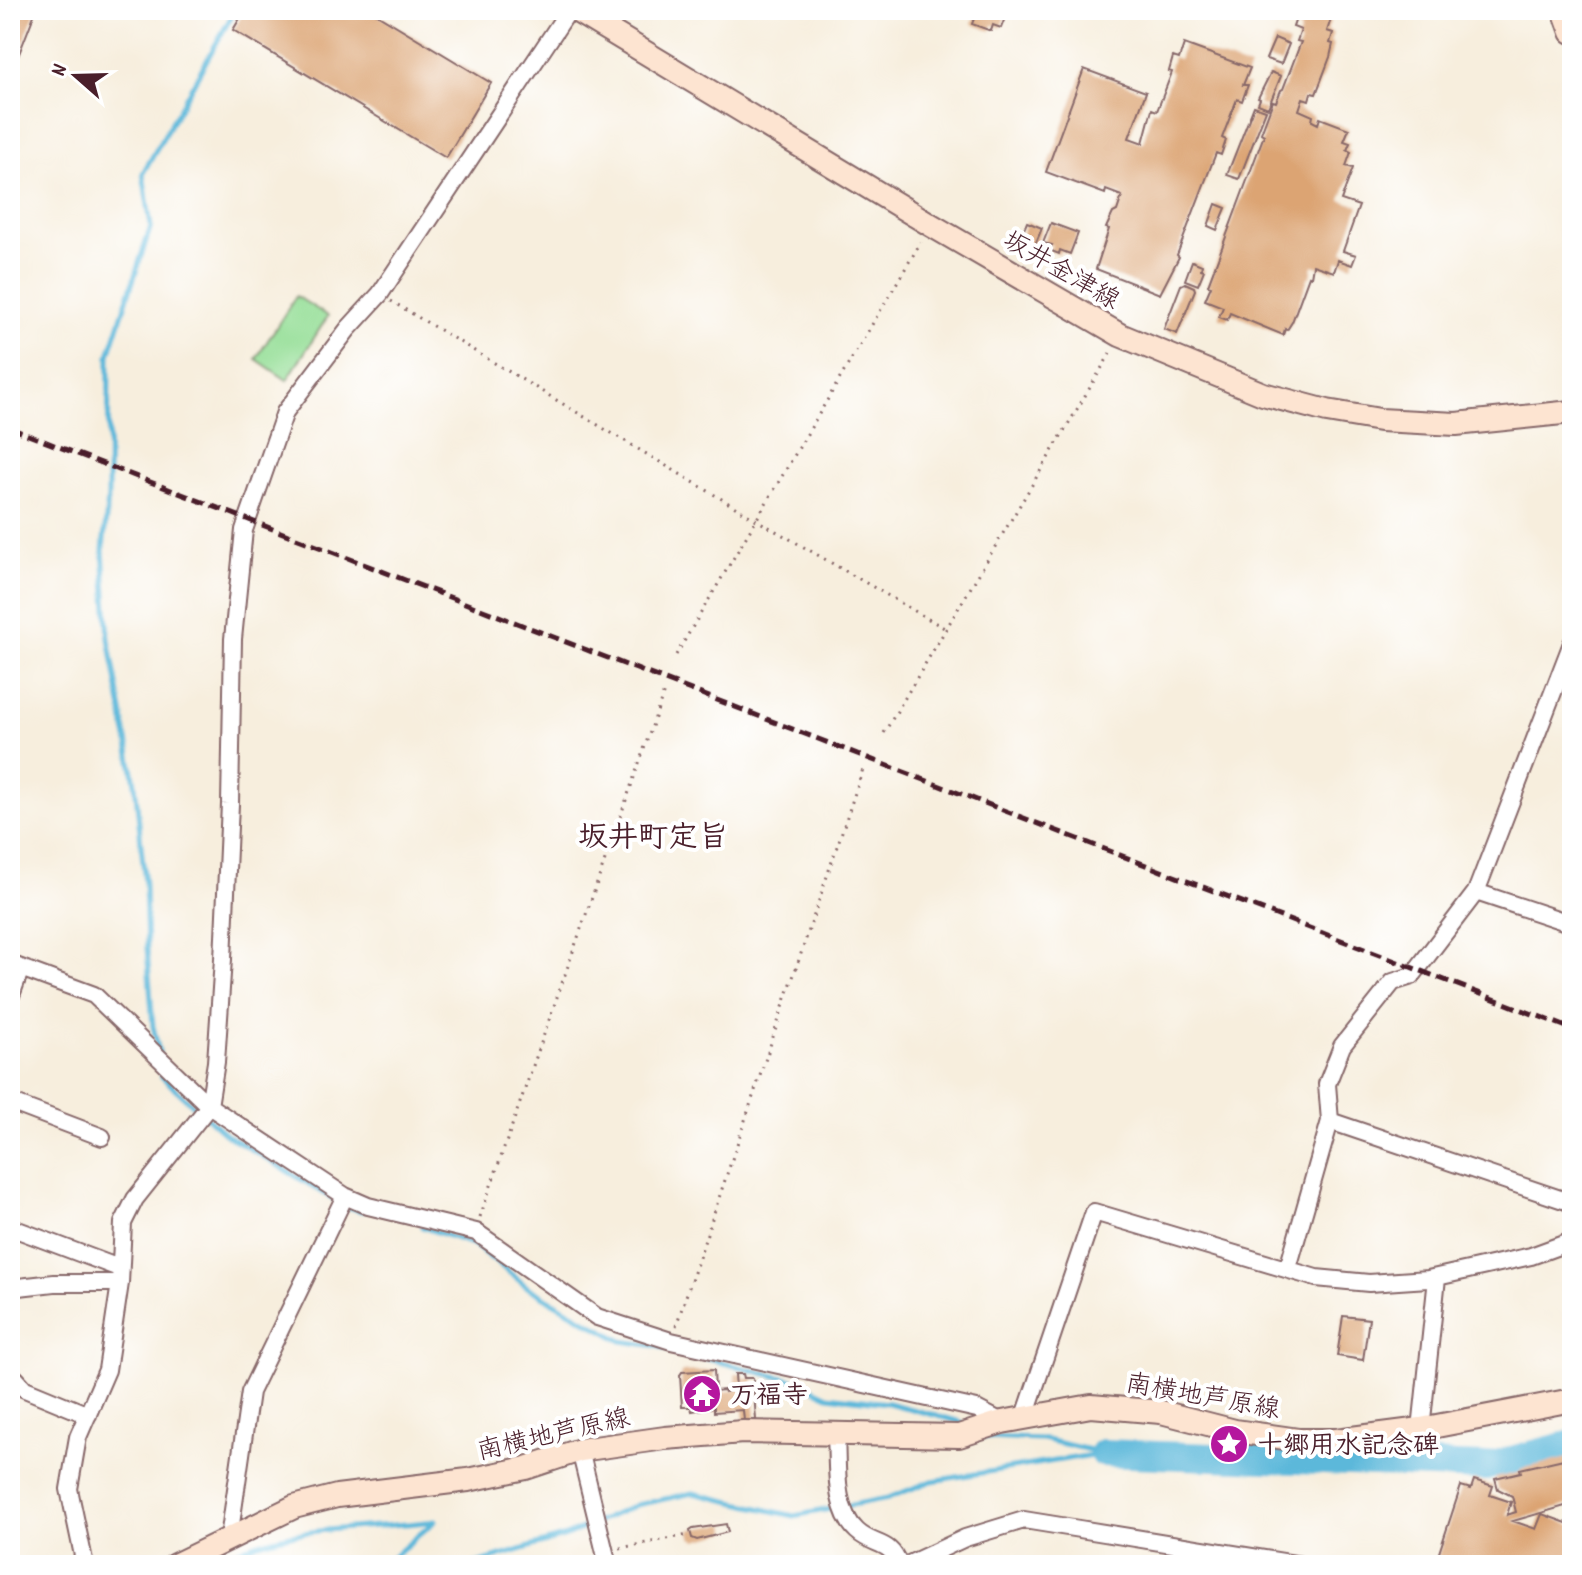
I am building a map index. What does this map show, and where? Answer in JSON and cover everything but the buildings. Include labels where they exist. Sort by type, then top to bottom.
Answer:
[{"type":"main road","name":"坂井金津線","points":[[575,10],[607,19],[931,225],[1120,335],[1263,394],[1327,411],[1380,420],[1456,424],[1572,412]]},
{"type":"main road","points":[[1564,10],[1572,32]]},
{"type":"main road","name":"南横地芦原線","points":[[175,1565],[308,1503],[337,1496],[468,1480],[526,1468],[580,1450],[665,1438],[743,1432],[963,1435],[993,1425],[1091,1406],[1161,1412],[1235,1431],[1299,1440],[1336,1440],[1421,1429],[1572,1400]]},
{"type":"street","points":[[85,1565],[69,1489],[78,1437],[107,1370],[123,1223],[135,1199],[209,1106],[216,1062],[230,804],[233,639],[244,530],[285,412],[348,329],[380,294],[569,10]]},
{"type":"street","points":[[1288,1268],[1330,1121],[1327,1084],[1342,1046],[1393,982],[1412,976],[1476,892],[1572,643]]},
{"type":"street","points":[[1476,892],[1572,924]]},
{"type":"street","points":[[10,998],[16,966],[94,995],[209,1106],[345,1196],[368,1206],[476,1232],[597,1317],[671,1341],[977,1409],[993,1425]]},
{"type":"street","points":[[10,1102],[102,1137]]},
{"type":"street","points":[[1330,1121],[1572,1203]]},
{"type":"street","points":[[229,1538],[250,1392],[345,1196]]},
{"type":"street","points":[[1024,1419],[1094,1212],[1316,1278],[1369,1283],[1437,1278],[1543,1252],[1572,1241]]},
{"type":"street","points":[[10,1227],[119,1275]]},
{"type":"street","points":[[10,1288],[119,1275]]},
{"type":"street","points":[[1421,1429],[1437,1278]]},
{"type":"street","points":[[10,1377],[25,1389],[88,1415]]},
{"type":"street","points":[[836,1435],[841,1506],[857,1532],[884,1544],[895,1553],[899,1565]]},
{"type":"street","points":[[580,1450],[606,1558]]},
{"type":"street","points":[[907,1565],[965,1538],[1024,1520],[1302,1565]]},
{"type":"path","points":[[676,655],[931,225]]},
{"type":"path","points":[[380,294],[755,519],[946,629]]},
{"type":"path","points":[[884,733],[1120,335]]},
{"type":"path","points":[[476,1232],[664,692]]},
{"type":"path","points":[[671,1341],[863,769]]},
{"type":"path","points":[[606,1558],[688,1535]]},
{"type":"green space","points":[[296,296],[328,316],[287,380],[256,359]]},
{"type":"waterway","points":[[159,1052],[153,1026],[145,884],[135,783],[109,639],[103,550],[108,497],[109,355],[151,226],[143,173],[235,10]]},
{"type":"waterway","points":[[161,1066],[162,1077],[224,1133],[347,1207],[362,1211]]},
{"type":"waterway","points":[[422,1227],[474,1245],[530,1289],[622,1341],[656,1346],[799,1382],[828,1396],[888,1403],[961,1422],[968,1427]]},
{"type":"waterway","points":[[982,1437],[1042,1439],[1103,1453]]},
{"type":"waterway","points":[[1103,1453],[1485,1467],[1572,1444]]},
{"type":"waterway","points":[[471,1565],[566,1536],[636,1505],[693,1493],[794,1516],[888,1498],[932,1481],[1098,1454]]},
{"type":"waterway","points":[[212,1565],[237,1551],[292,1535],[435,1521],[384,1565]]},
{"type":"railway","points":[[10,428],[1572,1029]]},
{"type":"place","name":"万福寺","points":[[702,1394]]},
{"type":"place","name":"十郷用水記念碑","points":[[1229,1444]]},
{"type":"district","name":"坂井町定旨","points":[[653,836]]}]
